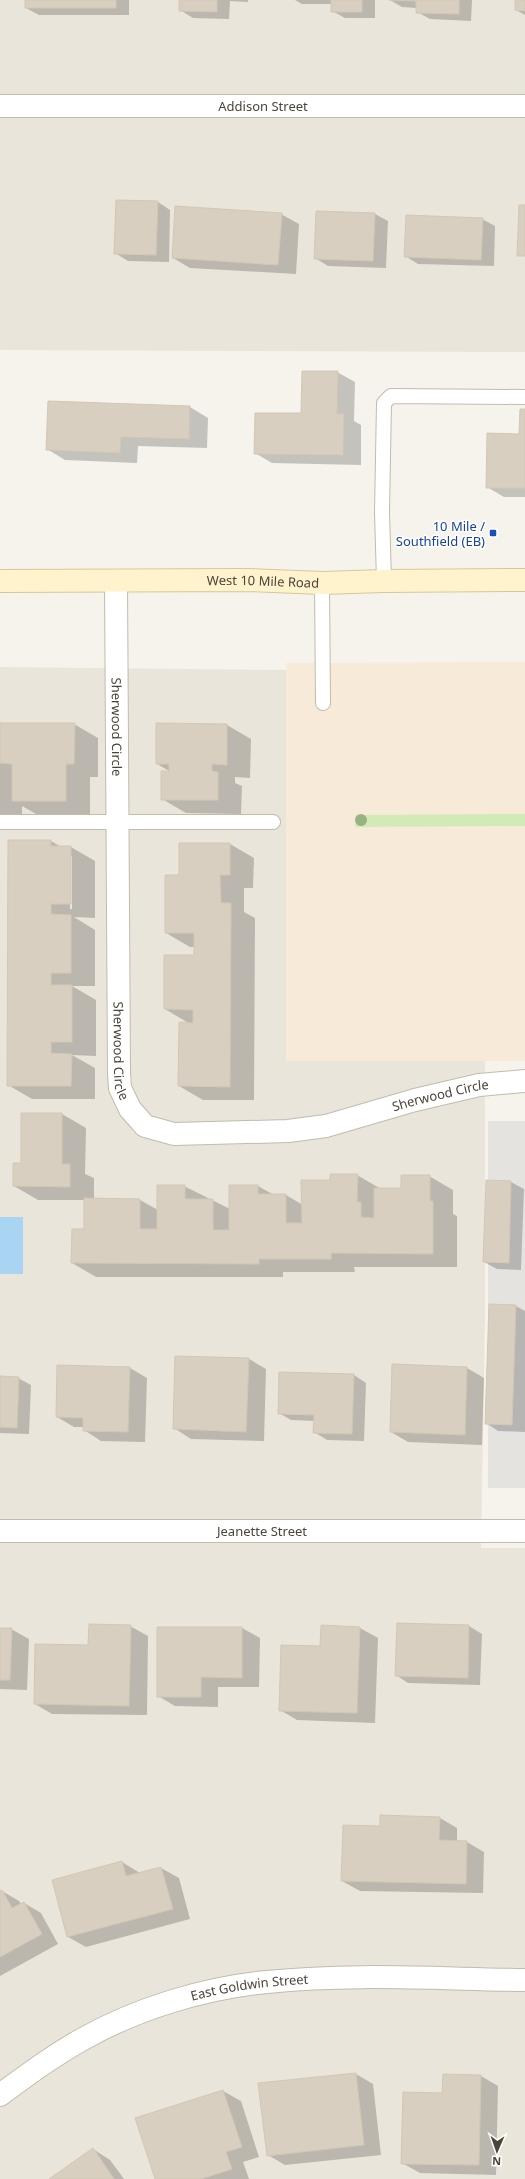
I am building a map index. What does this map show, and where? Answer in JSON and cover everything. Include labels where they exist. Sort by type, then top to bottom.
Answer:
[{"type":"main road","name":"West 10 Mile Road","points":[[0,581],[247,580],[322,583],[525,580]]},
{"type":"street","name":"Addison Street","points":[[0,106],[525,106]]},
{"type":"street","name":"Sherwood Circle","points":[[116,580],[118,720],[116,823],[119,1073],[120,1088],[130,1109],[145,1126],[174,1134],[288,1131],[326,1126],[415,1100],[479,1085],[525,1082]]},
{"type":"street","name":"Jeanette Street","points":[[0,1531],[525,1532]]},
{"type":"street","name":"East Goldwin Street","points":[[0,2095],[83,2038],[128,2018],[170,2003],[212,1992],[267,1982],[340,1978],[525,1980]]},
{"type":"lane","points":[[384,581],[384,403],[391,396],[525,397]]},
{"type":"lane","points":[[322,583],[323,703]]},
{"type":"lane","points":[[0,822],[273,822]]},
{"type":"shaded area","points":[[0,0],[525,0],[525,352],[0,350]]},
{"type":"shaded area","points":[[525,662],[525,1061],[286,1061],[286,663]]},
{"type":"shaded area","points":[[0,667],[286,670],[286,1061],[485,1061],[485,1319],[481,1548],[525,1548],[525,2179],[0,2179]]},
{"type":"shaded area","points":[[488,1121],[525,1121],[525,1488],[488,1488]]},
{"type":"green space","points":[[525,814],[525,826],[355,827],[356,815]]},
{"type":"water","points":[[0,1217],[23,1217],[23,1274],[0,1274]]},
{"type":"building","points":[[25,0],[116,0],[116,8],[25,8]]},
{"type":"building","points":[[179,0],[217,0],[217,12],[179,11]]},
{"type":"building","points":[[331,0],[362,0],[362,12],[331,12]]},
{"type":"building","points":[[389,0],[459,0],[459,14],[416,13],[416,1]]},
{"type":"building","points":[[515,0],[525,0],[525,11],[515,10]]},
{"type":"building","points":[[116,200],[158,201],[156,255],[114,254]]},
{"type":"building","points":[[519,205],[525,205],[525,256],[517,256]]},
{"type":"building","points":[[175,206],[282,213],[278,265],[172,258]]},
{"type":"building","points":[[316,211],[375,213],[373,261],[314,259]]},
{"type":"building","points":[[406,215],[483,218],[481,260],[404,257]]},
{"type":"building","points":[[302,371],[338,371],[337,414],[344,414],[343,455],[254,454],[255,413],[301,413]]},
{"type":"building","points":[[48,401],[190,406],[189,439],[121,437],[120,453],[46,450]]},
{"type":"building","points":[[520,409],[525,409],[525,488],[486,488],[487,433],[519,434]]},
{"type":"building","points":[[0,723],[75,723],[74,764],[66,764],[66,801],[12,801],[12,764],[0,763]]},
{"type":"building","points":[[156,723],[227,724],[227,765],[212,764],[212,771],[218,772],[218,800],[161,800],[161,771],[169,771],[169,764],[156,764]]},
{"type":"building","points":[[8,840],[51,840],[51,846],[71,846],[71,904],[51,904],[51,914],[71,915],[71,973],[51,973],[51,985],[72,985],[72,1042],[51,1042],[51,1053],[72,1054],[71,1086],[7,1086]]},
{"type":"building","points":[[179,843],[230,843],[230,875],[220,875],[221,903],[231,903],[230,1087],[178,1086],[179,1022],[193,1023],[193,1010],[164,1009],[164,955],[194,955],[194,933],[165,933],[165,875],[179,875]]},
{"type":"building","points":[[21,1113],[62,1113],[62,1164],[70,1164],[70,1187],[13,1186],[13,1163],[21,1163]]},
{"type":"building","points":[[330,1174],[358,1174],[357,1202],[361,1202],[361,1217],[374,1218],[374,1188],[401,1188],[401,1175],[430,1175],[430,1201],[433,1201],[433,1254],[331,1253],[331,1259],[259,1259],[259,1264],[71,1263],[72,1229],[84,1229],[84,1198],[140,1199],[140,1229],[157,1229],[157,1185],[185,1185],[185,1199],[213,1199],[213,1230],[229,1230],[229,1185],[258,1185],[258,1194],[286,1194],[286,1223],[302,1223],[301,1180],[330,1180]]},
{"type":"building","points":[[486,1180],[511,1181],[509,1263],[483,1262]]},
{"type":"building","points":[[489,1304],[516,1305],[512,1425],[485,1424]]},
{"type":"building","points":[[175,1356],[249,1358],[246,1432],[173,1429]]},
{"type":"building","points":[[392,1364],[467,1367],[465,1435],[390,1432]]},
{"type":"building","points":[[57,1365],[130,1367],[128,1432],[83,1431],[83,1418],[56,1417]]},
{"type":"building","points":[[279,1372],[354,1374],[352,1434],[313,1433],[314,1415],[278,1414]]},
{"type":"building","points":[[0,1376],[19,1377],[17,1428],[0,1427]]},
{"type":"building","points":[[397,1623],[469,1625],[468,1678],[395,1676]]},
{"type":"building","points":[[89,1624],[131,1625],[129,1706],[34,1704],[35,1644],[88,1645]]},
{"type":"building","points":[[321,1625],[360,1627],[357,1713],[279,1711],[281,1645],[320,1646]]},
{"type":"building","points":[[157,1627],[242,1627],[242,1678],[201,1677],[201,1697],[157,1697]]},
{"type":"building","points":[[0,1628],[12,1628],[10,1680],[0,1680]]},
{"type":"building","points":[[380,1815],[440,1817],[439,1840],[467,1841],[466,1884],[341,1881],[343,1825],[380,1826]]},
{"type":"building","points":[[122,1861],[126,1876],[161,1867],[173,1909],[67,1937],[52,1880]]},
{"type":"building","points":[[2,1890],[12,1908],[24,1902],[42,1934],[0,1957],[0,1891]]},
{"type":"building","points":[[356,2073],[364,2145],[267,2156],[258,2083]]},
{"type":"building","points":[[443,2074],[481,2075],[479,2165],[401,2164],[403,2092],[442,2093]]},
{"type":"building","points":[[223,2090],[242,2147],[226,2152],[232,2169],[201,2179],[155,2179],[135,2118]]},
{"type":"building","points":[[93,2148],[114,2179],[49,2179]]},
{"type":"place","name":"10 Mile / Southfield (EB)","points":[[493,533]]}]
